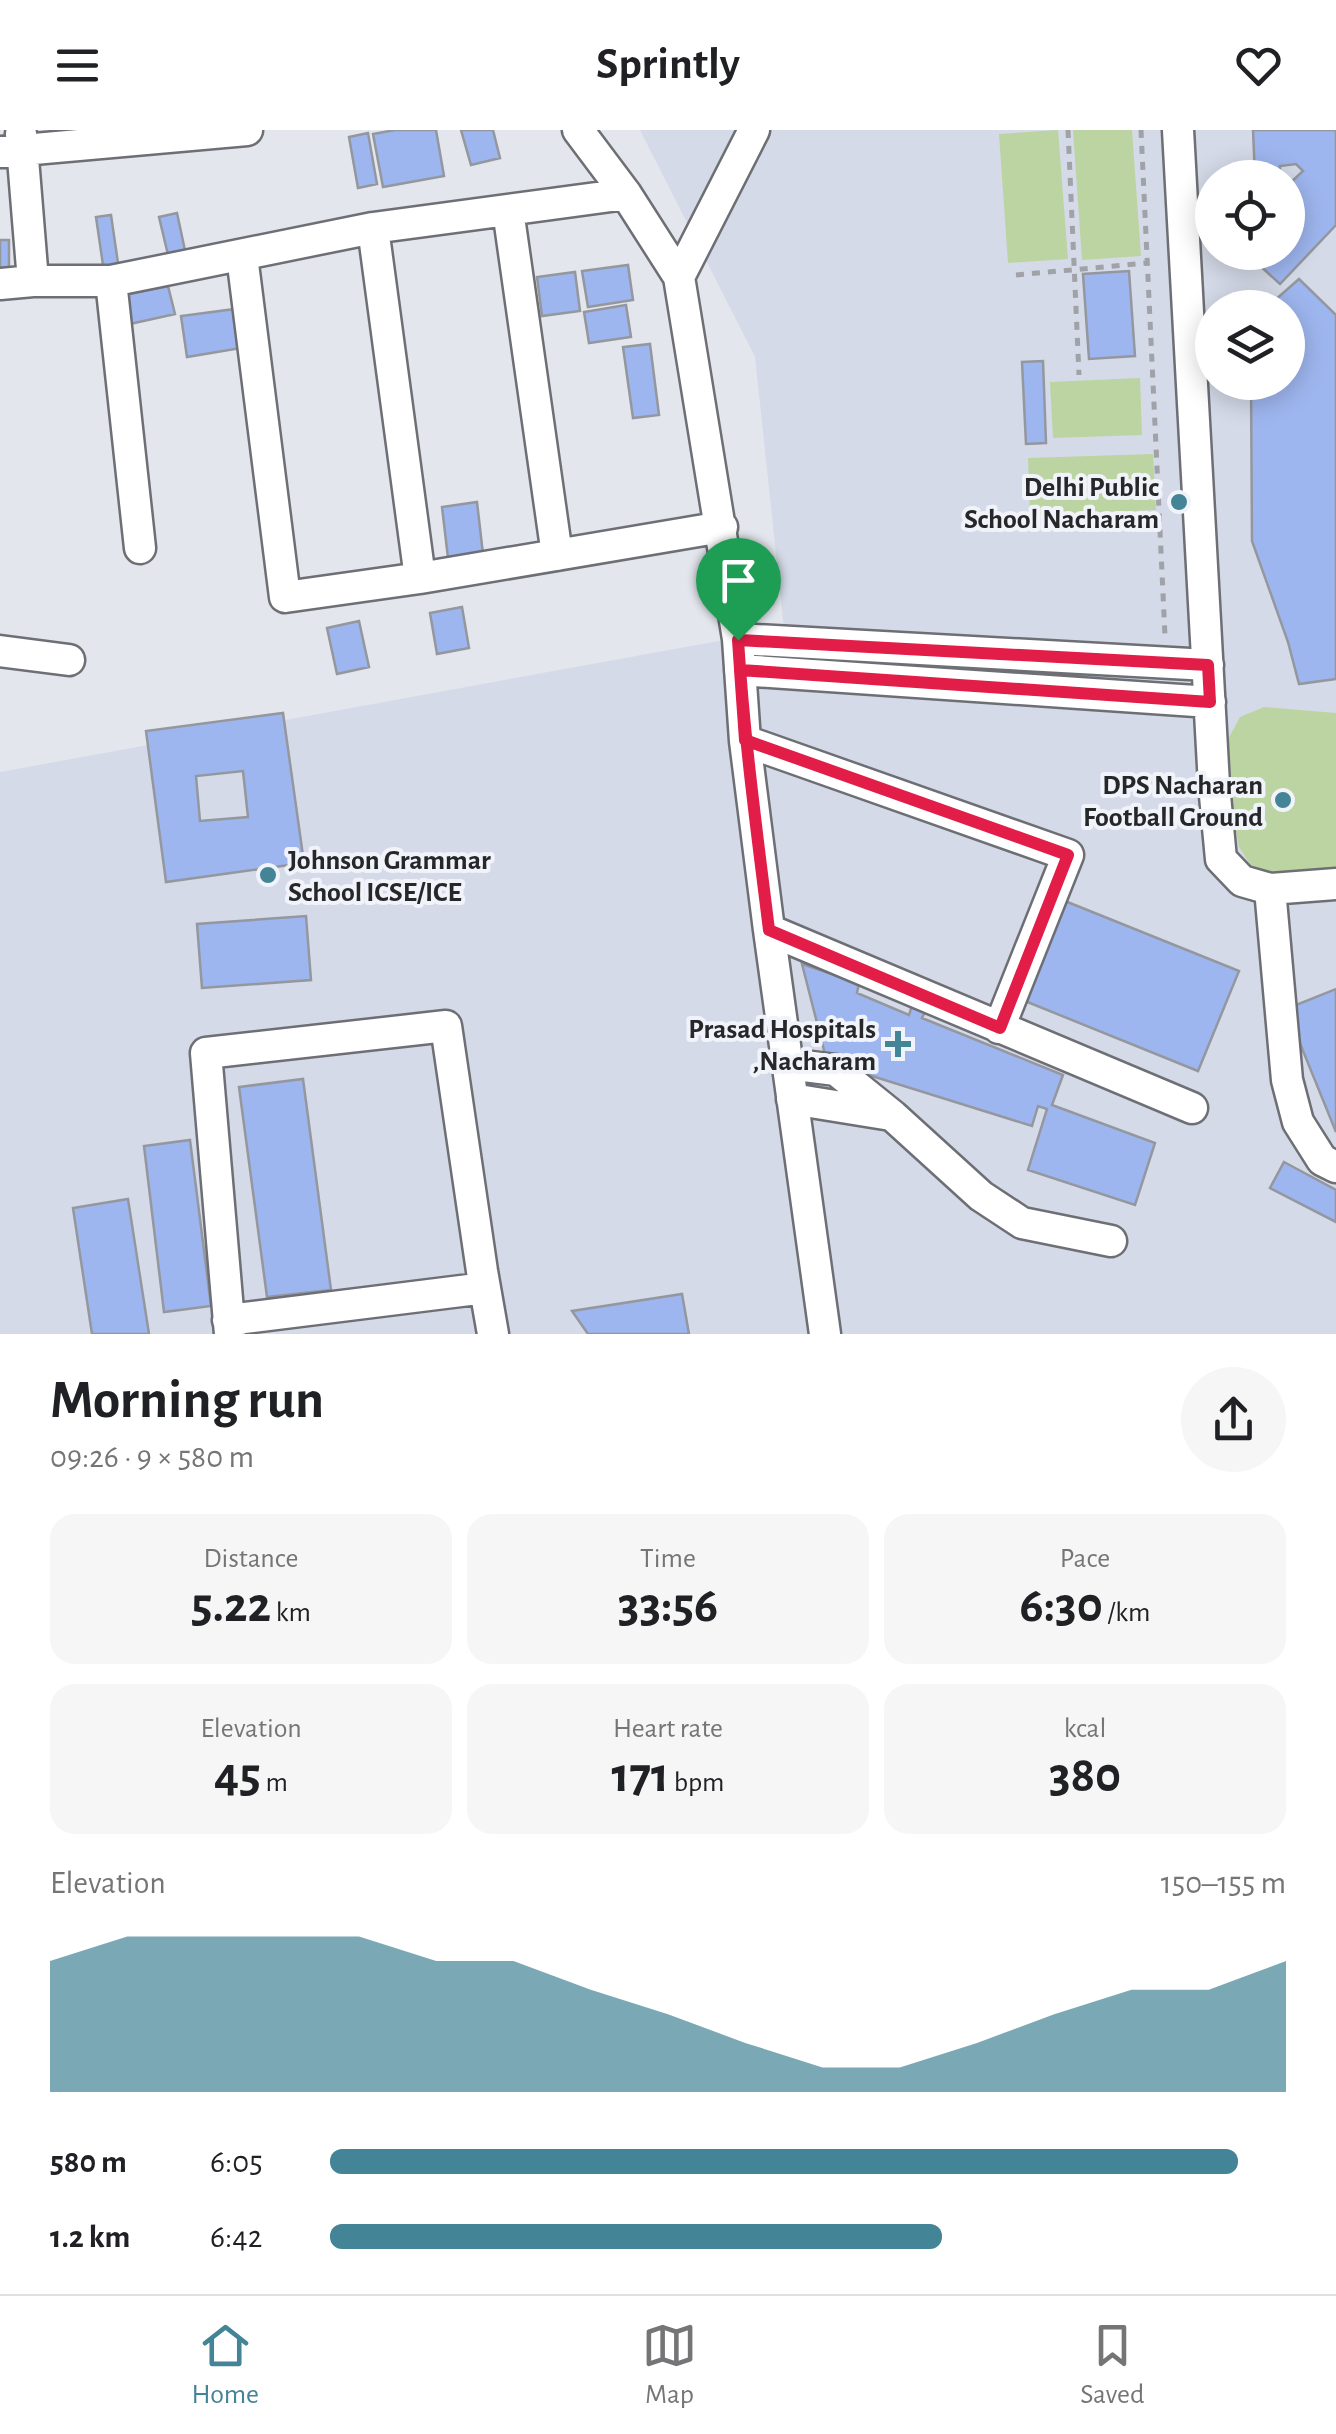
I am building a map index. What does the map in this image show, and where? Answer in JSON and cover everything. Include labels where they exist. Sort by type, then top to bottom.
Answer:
[{"type":"street","points":[[33,281],[14,144],[246,130]]},
{"type":"street","points":[[578,130],[680,276],[722,527],[769,930],[825,1334]]},
{"type":"street","points":[[680,276],[754,130]]},
{"type":"street","points":[[1178,130],[1214,784],[1222,859],[1242,880],[1270,889],[1336,884]]},
{"type":"street","points":[[0,284],[110,281],[373,228],[626,194]]},
{"type":"street","points":[[508,210],[557,555]]},
{"type":"street","points":[[373,228],[420,578]]},
{"type":"street","points":[[242,256],[285,598],[722,527]]},
{"type":"street","points":[[110,281],[140,548]]},
{"type":"street","points":[[0,651],[69,660]]},
{"type":"street","points":[[739,655],[1208,665]]},
{"type":"street","points":[[739,655],[1210,702]]},
{"type":"street","points":[[745,740],[1068,855],[1000,1028]]},
{"type":"street","points":[[1270,889],[1287,1080],[1298,1122],[1322,1160],[1336,1167]]},
{"type":"street","points":[[769,930],[1192,1108]]},
{"type":"street","points":[[485,1288],[229,1327],[206,1053],[446,1026],[493,1334]]},
{"type":"street","points":[[788,1064],[836,1070],[894,1116],[981,1196],[1022,1223],[1111,1241]]},
{"type":"street","points":[[792,1098],[894,1116]]},
{"type":"path","points":[[1068,130],[1080,375]]},
{"type":"path","points":[[1141,130],[1166,663]]},
{"type":"path","points":[[1016,274],[1147,263]]},
{"type":"shaded area","points":[[640,130],[1336,130],[1336,1334],[0,1334],[0,772],[784,629],[755,357]]},
{"type":"green space","points":[[1058,130],[1068,259],[1008,263],[999,134]]},
{"type":"green space","points":[[1073,130],[1132,130],[1141,256],[1082,260]]},
{"type":"green space","points":[[1140,378],[1142,435],[1053,438],[1050,382]]},
{"type":"green space","points":[[1153,454],[1156,510],[1030,515],[1028,458]]},
{"type":"green space","name":"DPS Nacharan Football Ground","points":[[1264,707],[1336,713],[1336,871],[1288,878],[1251,866],[1239,847],[1220,754],[1240,717]]},
{"type":"building","points":[[436,130],[444,176],[383,187],[373,134]]},
{"type":"building","points":[[461,130],[493,130],[500,158],[471,165]]},
{"type":"building","points":[[1253,130],[1336,130],[1336,225],[1305,258],[1305,160],[1254,160]]},
{"type":"building","points":[[368,133],[377,184],[358,188],[349,137]]},
{"type":"building","points":[[177,213],[186,255],[169,259],[159,217]]},
{"type":"building","points":[[111,215],[119,270],[104,272],[96,217]]},
{"type":"building","points":[[0,240],[9,240],[9,268],[0,268]]},
{"type":"building","points":[[628,265],[633,300],[588,307],[582,271]]},
{"type":"building","points":[[1265,270],[1293,270],[1280,284]]},
{"type":"building","points":[[1129,271],[1135,356],[1089,359],[1083,274]]},
{"type":"building","points":[[575,272],[580,311],[542,316],[537,277]]},
{"type":"building","points":[[1299,279],[1336,315],[1336,679],[1299,684],[1252,541],[1251,400],[1305,400],[1305,290],[1286,290]]},
{"type":"building","points":[[168,286],[175,314],[130,324],[123,295]]},
{"type":"building","points":[[626,305],[631,337],[589,343],[584,312]]},
{"type":"building","points":[[235,309],[241,348],[187,357],[181,316]]},
{"type":"building","points":[[650,344],[659,415],[633,418],[623,347]]},
{"type":"building","points":[[1043,361],[1046,443],[1026,444],[1022,362]]},
{"type":"building","points":[[477,502],[483,554],[448,558],[442,507]]},
{"type":"building","points":[[462,607],[469,648],[437,654],[430,613]]},
{"type":"building","points":[[359,621],[369,667],[337,674],[327,628]]},
{"type":"building","points":[[283,713],[304,863],[166,882],[146,731]],"holes":[[[243,771],[248,817],[200,821],[196,776]]]},
{"type":"building","points":[[1060,899],[1239,971],[1198,1071],[1020,999]]},
{"type":"building","points":[[306,916],[311,980],[202,988],[197,924]]},
{"type":"building","points":[[802,964],[859,983],[857,993],[909,1015],[912,1005],[926,1010],[922,1018],[1063,1075],[1052,1105],[1155,1143],[1135,1205],[1028,1170],[1047,1109],[1038,1106],[1032,1126],[827,1062]]},
{"type":"building","points":[[1336,989],[1336,1132],[1286,1009]]},
{"type":"building","points":[[303,1079],[331,1290],[267,1297],[239,1087]]},
{"type":"building","points":[[190,1140],[211,1306],[164,1312],[144,1146]]},
{"type":"building","points":[[1284,1162],[1336,1190],[1336,1222],[1270,1188]]},
{"type":"building","points":[[128,1199],[149,1334],[92,1334],[73,1208]]},
{"type":"building","points":[[682,1294],[689,1334],[588,1334],[572,1311]]},
{"type":"place","name":"Delhi Public School Nacharam","points":[[1179,502]]},
{"type":"place","name":"DPS Nacharan Football Ground","points":[[1283,800]]},
{"type":"place","name":"Johnson Grammar School ICSE/ICE","points":[[268,875]]},
{"type":"place","name":"Prasad Hospitals ,Nacharam","points":[[898,1044]]},
{"type":"route","points":[[738,640],[740,670],[745,740],[769,930],[1000,1028],[1068,855],[745,740],[740,670],[1210,702],[1208,665],[738,640]]}]
